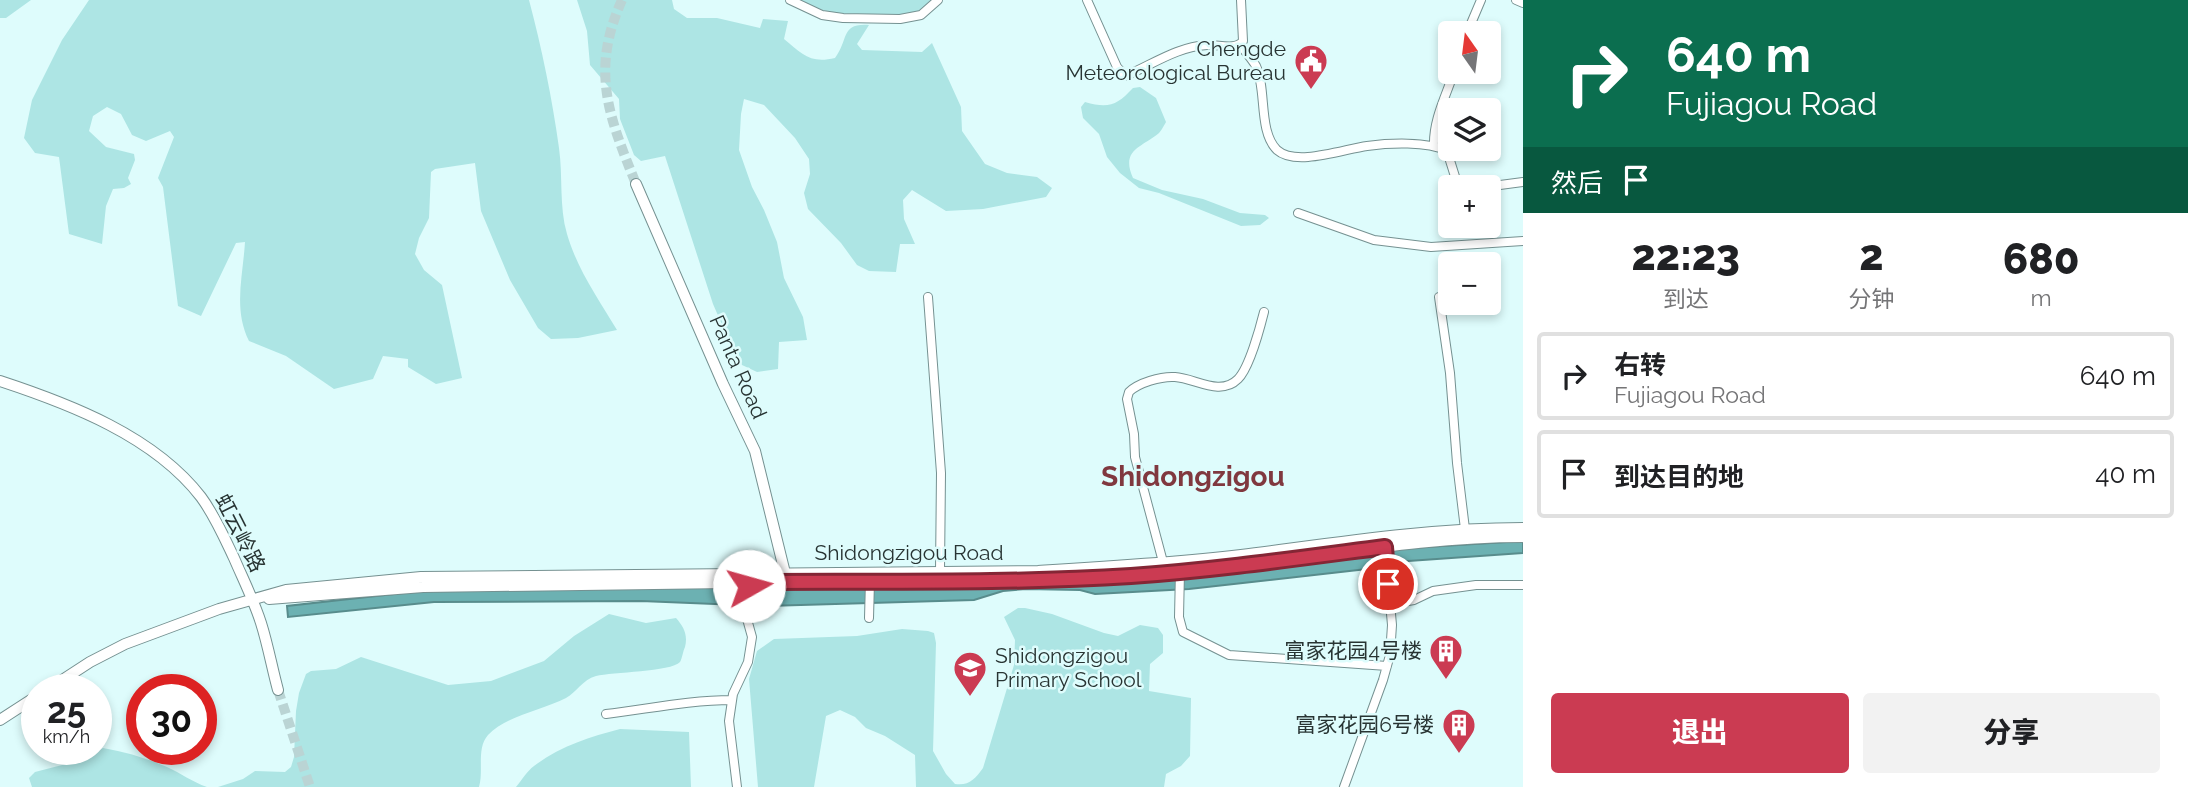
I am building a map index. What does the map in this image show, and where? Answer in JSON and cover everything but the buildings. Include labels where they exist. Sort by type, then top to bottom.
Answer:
[{"type":"main road","name":"Panta Road","points":[[636,184],[755,451],[785,573]]},
{"type":"main road","name":"虹云岭路","points":[[0,381],[48,397],[101,420],[171,467],[200,496],[219,524],[252,599],[261,622],[278,690]]},
{"type":"main road","name":"Shidongzigou Road","points":[[72,674],[125,643],[219,609],[286,590],[421,577],[1038,571],[1163,562],[1465,529],[1523,528]]},
{"type":"main road","name":"Shidongzigou Road","points":[[252,599],[287,599],[423,587],[870,583],[1131,576],[1453,540],[1523,537]]},
{"type":"main road","points":[[0,720],[21,706]]},
{"type":"street","points":[[790,0],[822,15],[900,19],[921,15],[938,0]]},
{"type":"street","points":[[1087,0],[1117,67],[1125,76],[1179,51],[1207,45],[1240,45]]},
{"type":"street","points":[[1240,45],[1241,0]]},
{"type":"street","points":[[1472,21],[1482,0]]},
{"type":"street","points":[[1516,0],[1523,3]]},
{"type":"street","points":[[1240,45],[1256,67],[1267,130],[1275,147],[1284,155],[1308,157],[1373,145],[1434,146],[1447,151],[1455,175]]},
{"type":"street","points":[[1434,146],[1437,118],[1450,84]]},
{"type":"street","points":[[1501,185],[1523,182]]},
{"type":"street","points":[[1298,214],[1374,240],[1431,247],[1523,241]]},
{"type":"street","points":[[928,297],[941,473],[940,571]]},
{"type":"street","points":[[1163,562],[1135,457],[1134,434],[1127,399],[1129,392],[1139,385],[1173,377],[1214,387],[1225,386],[1237,380],[1258,333],[1264,312]]},
{"type":"street","points":[[1442,315],[1465,529]]},
{"type":"street","points":[[1344,787],[1390,655],[1392,625],[1385,549]]},
{"type":"street","points":[[1180,572],[1179,617],[1182,632],[1224,653],[1387,666]]},
{"type":"street","points":[[869,618],[870,583]]},
{"type":"street","points":[[737,787],[729,721],[732,700],[748,662],[752,637],[747,619],[749,584]]},
{"type":"street","points":[[1390,604],[1414,600],[1444,589],[1476,585],[1523,585]]},
{"type":"street","points":[[606,714],[690,702],[732,700]]},
{"type":"shaded area","points":[[0,0],[31,0],[6,18],[0,18]]},
{"type":"shaded area","points":[[89,0],[529,0],[556,129],[567,234],[582,272],[617,330],[578,338],[551,339],[538,328],[510,280],[481,211],[475,163],[435,169],[431,172],[429,218],[415,254],[424,270],[442,285],[462,378],[436,384],[408,367],[408,359],[383,356],[373,379],[334,389],[286,356],[249,341],[240,305],[245,242],[236,243],[201,316],[178,306],[163,187],[158,178],[174,137],[170,131],[146,141],[132,135],[121,114],[107,107],[93,116],[89,131],[106,147],[134,154],[135,160],[128,178],[131,184],[113,189],[106,206],[102,244],[69,234],[59,157],[35,153],[24,138],[32,100],[62,40]]},
{"type":"shaded area","points":[[577,0],[672,0],[674,9],[687,18],[717,18],[760,28],[763,19],[788,21],[784,39],[801,53],[819,60],[835,58],[849,30],[860,25],[869,25],[857,44],[862,50],[922,52],[932,43],[961,107],[962,131],[985,164],[1007,173],[1037,177],[1052,188],[1046,197],[983,209],[946,211],[912,190],[903,200],[904,219],[915,244],[900,244],[896,272],[869,271],[857,265],[841,243],[808,209],[804,193],[810,174],[809,159],[795,138],[764,105],[744,99],[739,150],[752,187],[777,242],[784,278],[803,317],[807,340],[779,342],[778,369],[757,372],[742,365],[713,304],[665,156],[641,161],[634,155],[620,119],[619,99],[590,65],[587,31]]},
{"type":"shaded area","points":[[796,0],[933,0],[926,9],[906,15],[834,13],[803,5]]},
{"type":"shaded area","points":[[1140,87],[1156,98],[1166,122],[1159,133],[1131,155],[1129,161],[1133,178],[1162,190],[1203,199],[1240,213],[1265,215],[1269,218],[1260,225],[1241,226],[1159,193],[1139,188],[1120,173],[1107,157],[1099,134],[1083,118],[1081,107],[1085,102],[1112,104],[1133,88]]},
{"type":"shaded area","points":[[1523,541],[1523,553],[1394,562],[1376,568],[1189,589],[1095,594],[1080,590],[1026,589],[1003,591],[974,600],[766,606],[641,601],[434,602],[288,617],[287,606],[421,591],[1000,585],[1128,580],[1394,549]]},
{"type":"shaded area","points":[[1018,608],[1052,614],[1118,636],[1140,625],[1158,628],[1163,635],[1163,653],[1150,664],[1149,691],[1191,698],[1190,756],[1181,766],[1166,774],[1164,787],[916,787],[915,755],[840,710],[826,716],[814,787],[758,787],[749,679],[757,651],[774,639],[857,636],[902,629],[934,633],[933,751],[955,784],[971,781],[983,768],[1014,665],[1015,640],[1004,617]]},
{"type":"shaded area","points":[[609,614],[646,623],[676,618],[686,635],[680,662],[654,670],[596,676],[566,698],[495,728],[482,747],[479,787],[218,787],[243,779],[255,771],[285,772],[291,767],[299,693],[306,674],[311,671],[336,669],[361,657],[448,685],[491,681],[544,661],[574,636]]},
{"type":"shaded area","points":[[620,729],[689,732],[691,787],[516,787],[531,768],[554,753],[586,739]]},
{"type":"shaded area","points":[[112,750],[126,753],[126,765],[162,765],[207,787],[32,787],[29,778],[35,772],[62,765],[112,765]]},
{"type":"tunnel","points":[[622,0],[612,26],[605,72],[611,115],[636,184]]},
{"type":"tunnel","points":[[278,690],[310,787]]},
{"type":"place","name":"Chengde Meteorological Bureau","points":[[1311,91]]},
{"type":"place","name":"富家花园4号楼","points":[[1446,681]]},
{"type":"place","name":"Shidongzigou Primary School","points":[[970,698]]},
{"type":"place","name":"富家花园6号楼","points":[[1459,755]]},
{"type":"district","name":"Shidongzigou","points":[[1193,476]]},
{"type":"route","points":[[749,586],[749,582],[1131,576],[1238,566],[1385,547],[1388,584]]}]
